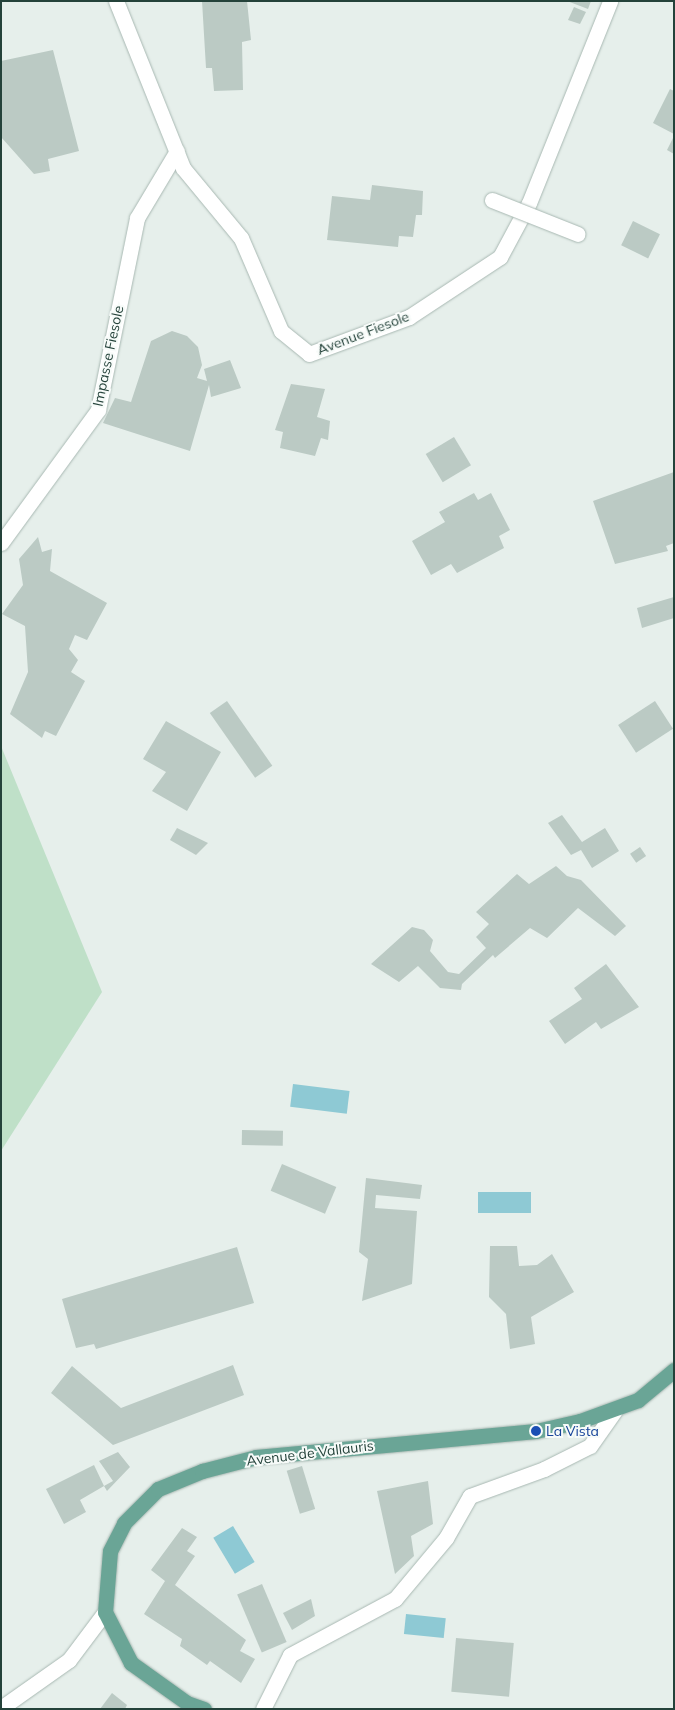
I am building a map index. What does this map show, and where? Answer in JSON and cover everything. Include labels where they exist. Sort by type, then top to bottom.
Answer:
[{"type":"main road","name":"Avenue de Vallauris","points":[[204,1709],[187,1703],[131,1663],[106,1612],[110,1551],[124,1523],[158,1489],[202,1471],[308,1450],[536,1431],[614,1412],[638,1400],[674,1370]]},
{"type":"street","name":"Avenue Fiesole","points":[[116,1],[183,168],[241,238],[281,331],[309,354],[410,317],[500,257],[529,203],[610,1]]},
{"type":"street","name":"Impasse Fiesole","points":[[1,543],[98,410],[138,218],[177,152]]},
{"type":"street","points":[[492,200],[578,234]]},
{"type":"street","points":[[263,1709],[290,1655],[395,1599],[446,1538],[470,1496],[544,1469],[590,1446],[614,1412]]},
{"type":"street","points":[[1,1708],[69,1660],[106,1612]]},
{"type":"green space","points":[[1,746],[102,992],[1,1151]]},
{"type":"water","points":[[293,1084],[350,1091],[347,1114],[290,1107]]},
{"type":"water","points":[[478,1192],[531,1192],[531,1213],[478,1213]]},
{"type":"water","points":[[233,1526],[255,1562],[235,1574],[213,1538]]},
{"type":"water","points":[[406,1614],[446,1618],[444,1638],[404,1634]]},
{"type":"building","points":[[202,1],[247,1],[251,40],[242,42],[243,90],[214,91],[212,68],[206,68]]},
{"type":"building","points":[[567,1],[591,1],[588,9]]},
{"type":"building","points":[[574,7],[586,12],[580,24],[568,20]]},
{"type":"building","points":[[53,50],[79,151],[48,159],[50,171],[34,174],[1,137],[1,61]]},
{"type":"building","points":[[670,89],[674,91],[674,134],[653,123]]},
{"type":"building","points":[[674,136],[674,154],[667,150]]},
{"type":"building","points":[[372,185],[423,191],[422,215],[416,215],[413,237],[399,236],[398,247],[327,240],[332,196],[370,200]]},
{"type":"building","points":[[633,221],[660,234],[648,258],[621,245]]},
{"type":"building","points":[[172,331],[187,336],[198,347],[202,365],[197,378],[207,381],[204,369],[230,360],[241,388],[211,397],[209,385],[190,451],[103,423],[115,398],[131,402],[151,341]]},
{"type":"building","points":[[291,384],[325,389],[317,417],[330,421],[328,440],[321,438],[315,456],[280,448],[283,432],[275,430]]},
{"type":"building","points":[[454,437],[471,465],[443,482],[426,454]]},
{"type":"building","points":[[674,472],[674,543],[666,546],[668,551],[615,564],[593,501]]},
{"type":"building","points":[[474,493],[478,500],[491,493],[510,530],[499,536],[504,548],[457,573],[451,564],[431,575],[412,541],[445,522],[439,512]]},
{"type":"building","points":[[38,537],[42,552],[52,549],[50,571],[107,603],[87,640],[75,635],[69,649],[78,660],[71,672],[85,681],[56,736],[45,731],[42,738],[10,714],[28,672],[25,626],[2,614],[23,585],[19,559]]},
{"type":"building","points":[[674,597],[674,618],[642,628],[637,608]]},
{"type":"building","points":[[227,701],[272,766],[255,778],[210,713]]},
{"type":"building","points":[[655,701],[673,729],[636,753],[618,725]]},
{"type":"building","points":[[166,721],[221,752],[187,811],[152,791],[166,772],[143,759]]},
{"type":"building","points":[[562,815],[582,842],[605,828],[619,851],[592,868],[581,850],[571,855],[548,823]]},
{"type":"building","points":[[177,828],[208,843],[196,855],[170,840]]},
{"type":"building","points":[[640,847],[646,856],[636,863],[630,854]]},
{"type":"building","points":[[556,866],[567,876],[581,880],[626,926],[615,936],[578,908],[547,938],[530,928],[495,958],[493,955],[462,984],[461,990],[440,988],[418,966],[399,982],[371,964],[412,927],[424,930],[433,940],[430,951],[448,972],[459,974],[486,948],[476,937],[489,924],[476,912],[517,874],[529,884]]},
{"type":"building","points":[[606,964],[639,1007],[601,1029],[596,1022],[565,1044],[549,1021],[582,999],[574,988]]},
{"type":"building","points":[[242,1130],[283,1131],[283,1146],[242,1145]]},
{"type":"building","points":[[282,1164],[336,1187],[325,1214],[271,1191]]},
{"type":"building","points":[[366,1178],[422,1185],[420,1199],[376,1195],[375,1208],[417,1211],[412,1284],[362,1301],[368,1259],[359,1252]]},
{"type":"building","points":[[490,1246],[517,1246],[519,1266],[537,1265],[552,1254],[574,1292],[531,1317],[535,1344],[510,1349],[506,1314],[489,1297]]},
{"type":"building","points":[[237,1247],[254,1303],[96,1349],[94,1344],[76,1348],[62,1299]]},
{"type":"building","points":[[233,1365],[244,1395],[113,1445],[51,1393],[72,1366],[121,1408]]},
{"type":"building","points":[[118,1452],[130,1467],[107,1491],[104,1486],[113,1481],[99,1461]]},
{"type":"building","points":[[94,1465],[104,1486],[80,1500],[86,1512],[64,1524],[46,1489]]},
{"type":"building","points":[[302,1466],[315,1509],[300,1514],[287,1471]]},
{"type":"building","points":[[428,1481],[433,1524],[411,1536],[414,1556],[395,1574],[377,1491]]},
{"type":"building","points":[[182,1528],[197,1537],[187,1551],[195,1556],[175,1585],[246,1640],[240,1651],[255,1659],[241,1683],[210,1661],[207,1665],[180,1646],[182,1639],[144,1614],[165,1581],[151,1570]]},
{"type":"building","points":[[262,1584],[287,1642],[262,1653],[237,1595]]},
{"type":"building","points":[[311,1599],[315,1616],[292,1630],[283,1613]]},
{"type":"building","points":[[456,1638],[514,1643],[509,1697],[451,1692]]},
{"type":"building","points":[[112,1693],[127,1705],[125,1709],[100,1709]]},
{"type":"place","name":"La Vista","points":[[536,1431]]}]
